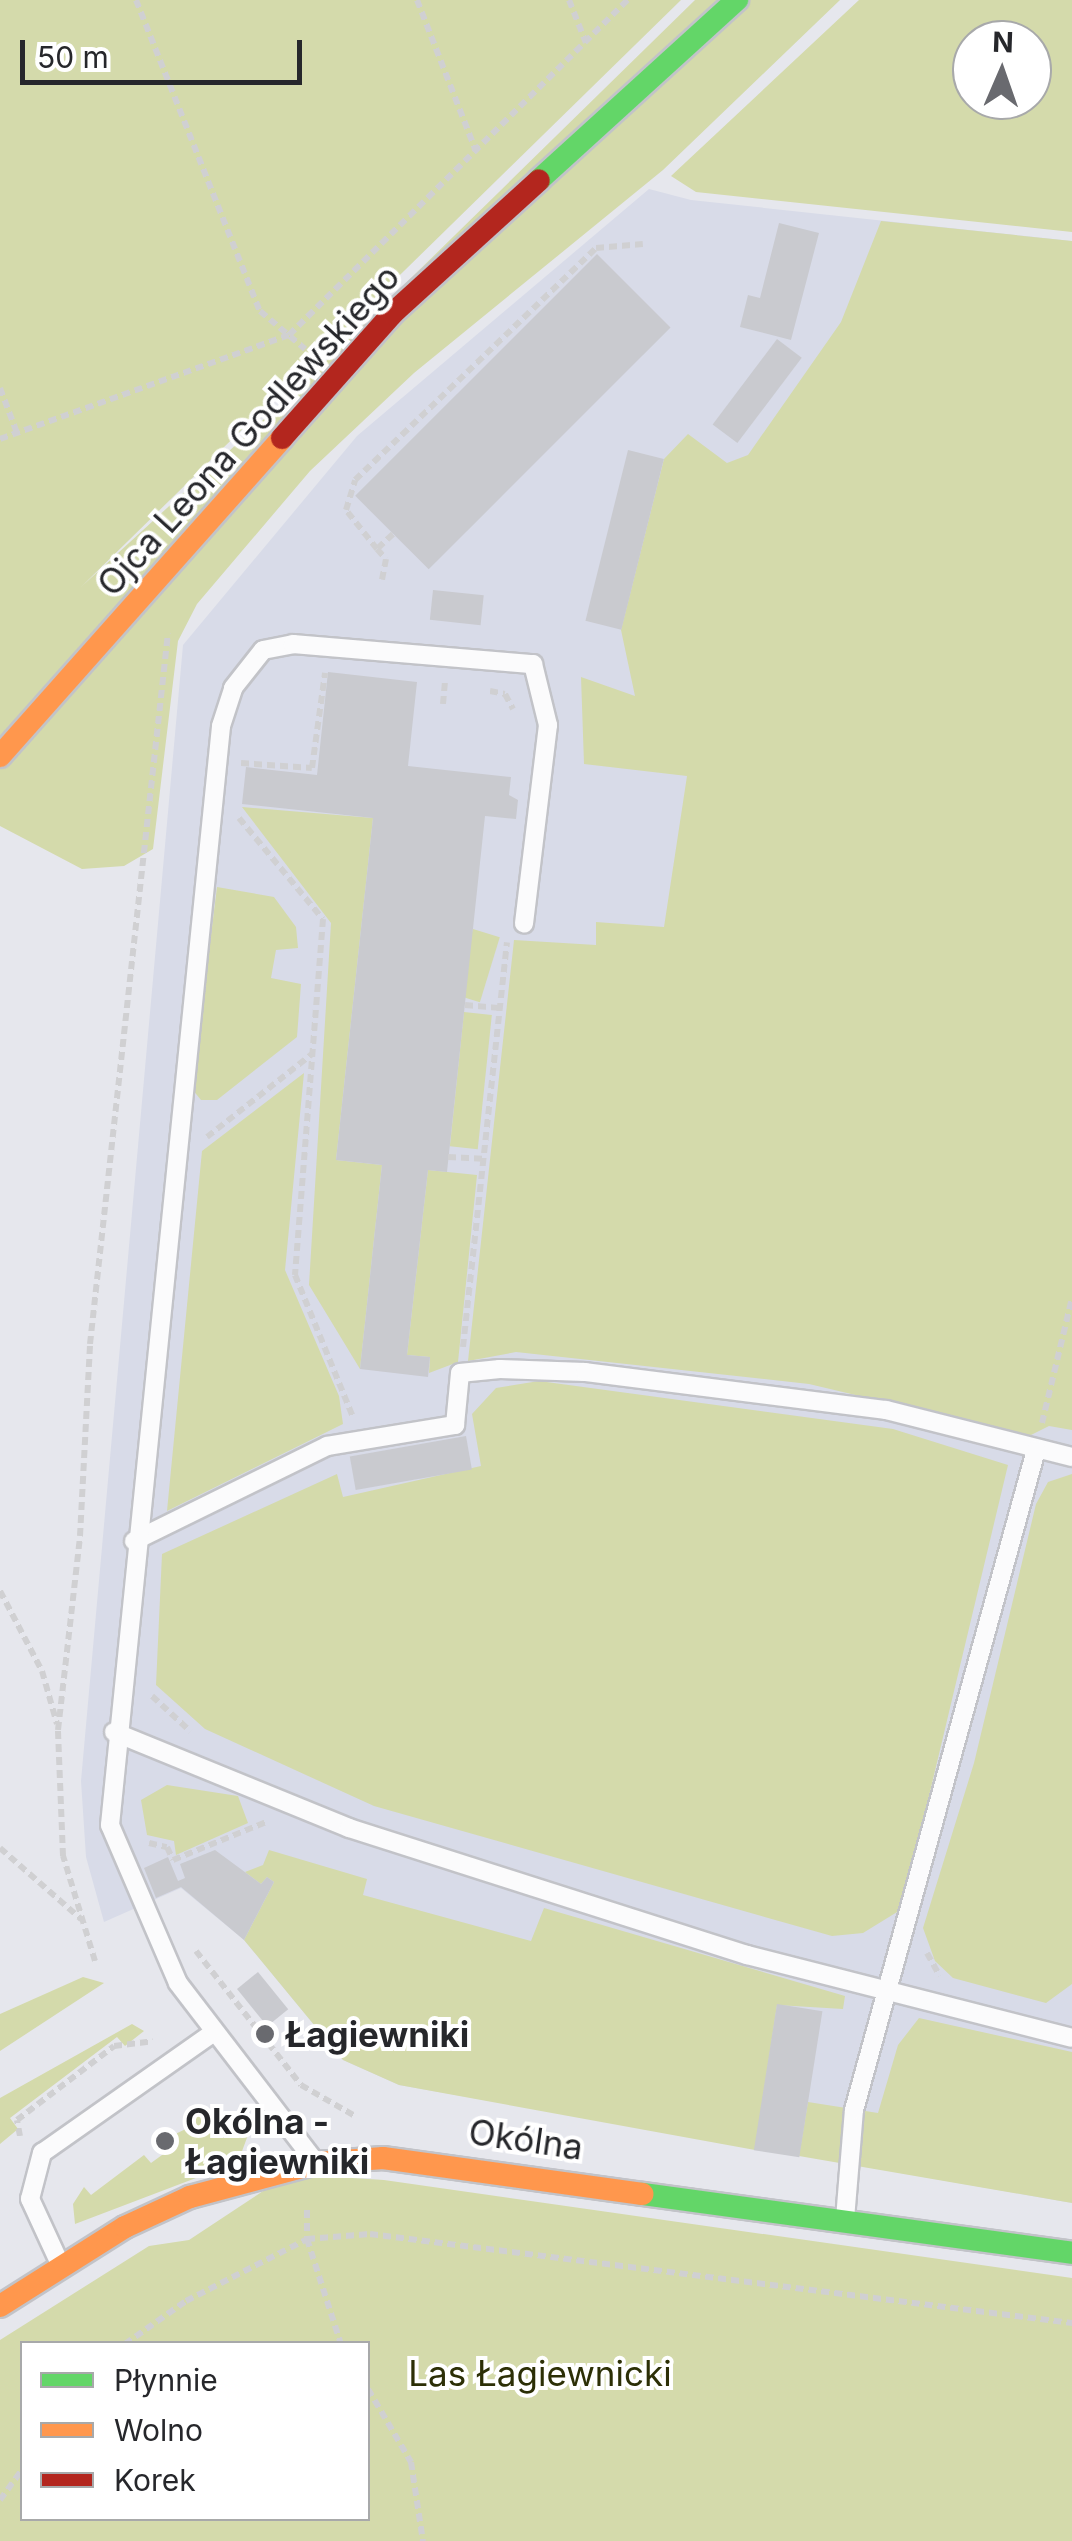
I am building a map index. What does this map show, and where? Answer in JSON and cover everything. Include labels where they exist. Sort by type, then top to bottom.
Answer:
[{"type":"street","name":"Ojca Leona Godlewskiego","points":[[0,756],[393,312],[737,0]]},
{"type":"street","name":"Okólna","points":[[0,2306],[61,2267],[179,2202],[317,2164],[421,2160],[1072,2254]]},
{"type":"lane","points":[[317,2164],[178,1982],[116,1850],[109,1795],[221,726],[233,688],[263,650],[294,644],[532,664],[548,725],[524,924]]},
{"type":"lane","points":[[134,1541],[358,1437],[455,1425],[460,1373],[585,1372],[886,1410],[1072,1457]]},
{"type":"lane","points":[[844,2221],[854,2110],[890,1992],[1036,1450]]},
{"type":"lane","points":[[114,1732],[350,1828],[748,1956],[1072,2038]]},
{"type":"lane","points":[[61,2267],[32,2208],[32,2168],[42,2153],[214,2032]]},
{"type":"path","points":[[136,0],[260,311],[290,335]]},
{"type":"path","points":[[418,0],[476,151]]},
{"type":"path","points":[[569,0],[586,43]]},
{"type":"path","points":[[0,439],[290,335],[628,0]]},
{"type":"path","points":[[382,580],[386,558],[346,510],[356,480],[596,248],[644,244]]},
{"type":"path","points":[[0,388],[18,433]]},
{"type":"path","points":[[378,549],[393,534]]},
{"type":"path","points":[[94,1961],[63,1856],[58,1730],[80,1536],[92,1325],[169,618]]},
{"type":"path","points":[[230,780],[234,762],[312,768],[326,665],[344,667]]},
{"type":"path","points":[[430,677],[460,683]]},
{"type":"path","points":[[443,704],[445,680]]},
{"type":"path","points":[[475,687],[506,694],[522,726]]},
{"type":"path","points":[[236,814],[323,918],[295,1276],[345,1382],[358,1437]]},
{"type":"path","points":[[460,1373],[498,1008],[508,938],[524,924]]},
{"type":"path","points":[[465,1005],[498,1008]]},
{"type":"path","points":[[192,1150],[312,1054]]},
{"type":"path","points":[[448,1157],[483,1159]]},
{"type":"path","points":[[1036,1450],[1072,1298]]},
{"type":"path","points":[[0,1591],[42,1671],[58,1730]]},
{"type":"path","points":[[141,1682],[196,1736]]},
{"type":"path","points":[[142,1842],[167,1848],[172,1860],[270,1820],[280,1798]]},
{"type":"path","points":[[0,1848],[82,1920]]},
{"type":"path","points":[[189,1941],[301,2084],[362,2119]]},
{"type":"path","points":[[129,2341],[186,2301],[307,2239],[370,2234],[1072,2323]]},
{"type":"path","points":[[307,2239],[340,2341]]},
{"type":"path","points":[[370,2391],[411,2462],[422,2541]]},
{"type":"path","points":[[0,2500],[20,2473]]},
{"type":"shaded area","points":[[649,189],[691,200],[1072,241],[1072,2203],[399,2085],[343,2060],[244,1940],[181,1888],[104,1922],[86,1857],[81,1781],[183,645],[357,436]]},
{"type":"green space","points":[[0,0],[681,0],[81,587],[313,374],[695,0],[840,0],[663,170],[414,373],[310,471],[197,604],[178,641],[153,849],[124,866],[82,869],[0,826]]},
{"type":"green space","points":[[859,0],[1072,0],[1072,232],[696,192],[671,176]]},
{"type":"green space","points":[[881,221],[1072,241],[1072,1430],[1049,1426],[1029,1436],[809,1384],[516,1352],[468,1361],[514,940],[596,945],[596,922],[664,927],[687,776],[584,764],[581,677],[635,696],[621,630],[664,459],[688,434],[727,463],[748,455],[841,322]]},
{"type":"green space","points":[[242,807],[373,818],[336,1160],[382,1165],[360,1369],[309,1285],[331,923]]},
{"type":"green space","points":[[217,887],[274,897],[296,927],[298,948],[276,950],[271,978],[301,984],[297,1037],[217,1100],[201,1100],[192,1089]]},
{"type":"green space","points":[[473,929],[500,937],[480,1002],[453,994]]},
{"type":"green space","points":[[464,1012],[492,1015],[478,1149],[450,1146]]},
{"type":"green space","points":[[304,1073],[285,1270],[339,1396],[343,1424],[167,1511],[202,1151]]},
{"type":"green space","points":[[428,1170],[477,1175],[458,1362],[429,1373],[430,1357],[407,1355]]},
{"type":"green space","points":[[539,1381],[893,1429],[1008,1465],[902,1909],[863,1933],[832,1936],[374,1806],[205,1729],[156,1685],[162,1554],[337,1474],[343,1497],[481,1466],[472,1414],[496,1388]]},
{"type":"green space","points":[[1072,1474],[1072,1984],[1046,2003],[953,1978],[935,1961],[923,1928],[974,1763],[1036,1504],[1048,1482]]},
{"type":"green space","points":[[167,1785],[238,1796],[248,1823],[176,1855],[174,1841],[147,1835],[141,1800]]},
{"type":"green space","points":[[269,1850],[367,1879],[363,1895],[531,1941],[544,1908],[845,1996],[843,2009],[777,2005],[755,2150],[399,2085],[343,2060],[244,1940],[274,1882],[267,1877],[261,1884],[245,1872],[263,1865]]},
{"type":"green space","points":[[83,1977],[104,1983],[0,2051],[0,2014]]},
{"type":"green space","points":[[919,2018],[1072,2052],[1072,2203],[799,2156],[808,2102],[878,2113],[898,2045]]},
{"type":"green space","points":[[132,2024],[144,2031],[125,2046],[117,2037],[10,2118],[18,2129],[0,2144],[0,2098]]},
{"type":"green space","points":[[207,2111],[248,2135],[238,2162],[75,2224],[73,2204],[84,2187],[91,2195],[144,2155],[151,2163],[173,2147],[167,2138],[194,2125],[190,2115]]},
{"type":"green space","name":"Las Łagiewnicki","points":[[289,2174],[384,2180],[1072,2278],[1072,2541],[0,2541],[0,2340],[149,2246],[189,2240]]},
{"type":"building","points":[[779,223],[819,233],[791,340],[740,327],[748,295],[760,298]]},
{"type":"building","points":[[597,254],[671,328],[429,569],[355,496]]},
{"type":"building","points":[[777,339],[802,358],[737,443],[713,424]]},
{"type":"building","points":[[628,450],[664,459],[621,630],[585,621]]},
{"type":"building","points":[[433,590],[484,595],[481,625],[430,620]]},
{"type":"building","points":[[328,672],[417,682],[408,766],[511,777],[509,795],[518,800],[516,819],[485,816],[447,1172],[428,1170],[407,1355],[430,1357],[428,1377],[360,1369],[382,1165],[336,1160],[373,818],[242,804],[246,767],[317,775]]},
{"type":"building","points":[[466,1436],[472,1469],[356,1490],[350,1456]]},
{"type":"building","points":[[215,1850],[261,1884],[267,1877],[274,1882],[244,1940],[181,1887],[156,1898],[144,1868],[168,1857],[178,1881],[185,1878],[180,1864]]},
{"type":"building","points":[[258,1972],[288,2009],[267,2026],[237,1989]]},
{"type":"building","points":[[777,2004],[822,2011],[799,2157],[754,2150]]},
{"type":"traffic: fast","points":[[539,180],[737,0]]},
{"type":"traffic: fast","points":[[643,2194],[1072,2253]]},
{"type":"traffic: slow","points":[[0,756],[282,438]]},
{"type":"traffic: slow","points":[[0,2306],[125,2227],[190,2197],[317,2163],[383,2158],[643,2194]]},
{"type":"traffic: jam","points":[[282,438],[393,313],[539,180]]},
{"type":"place","name":"Łagiewniki","points":[[265,2034]]},
{"type":"place","name":"Okólna - Łagiewniki","points":[[165,2141]]}]
